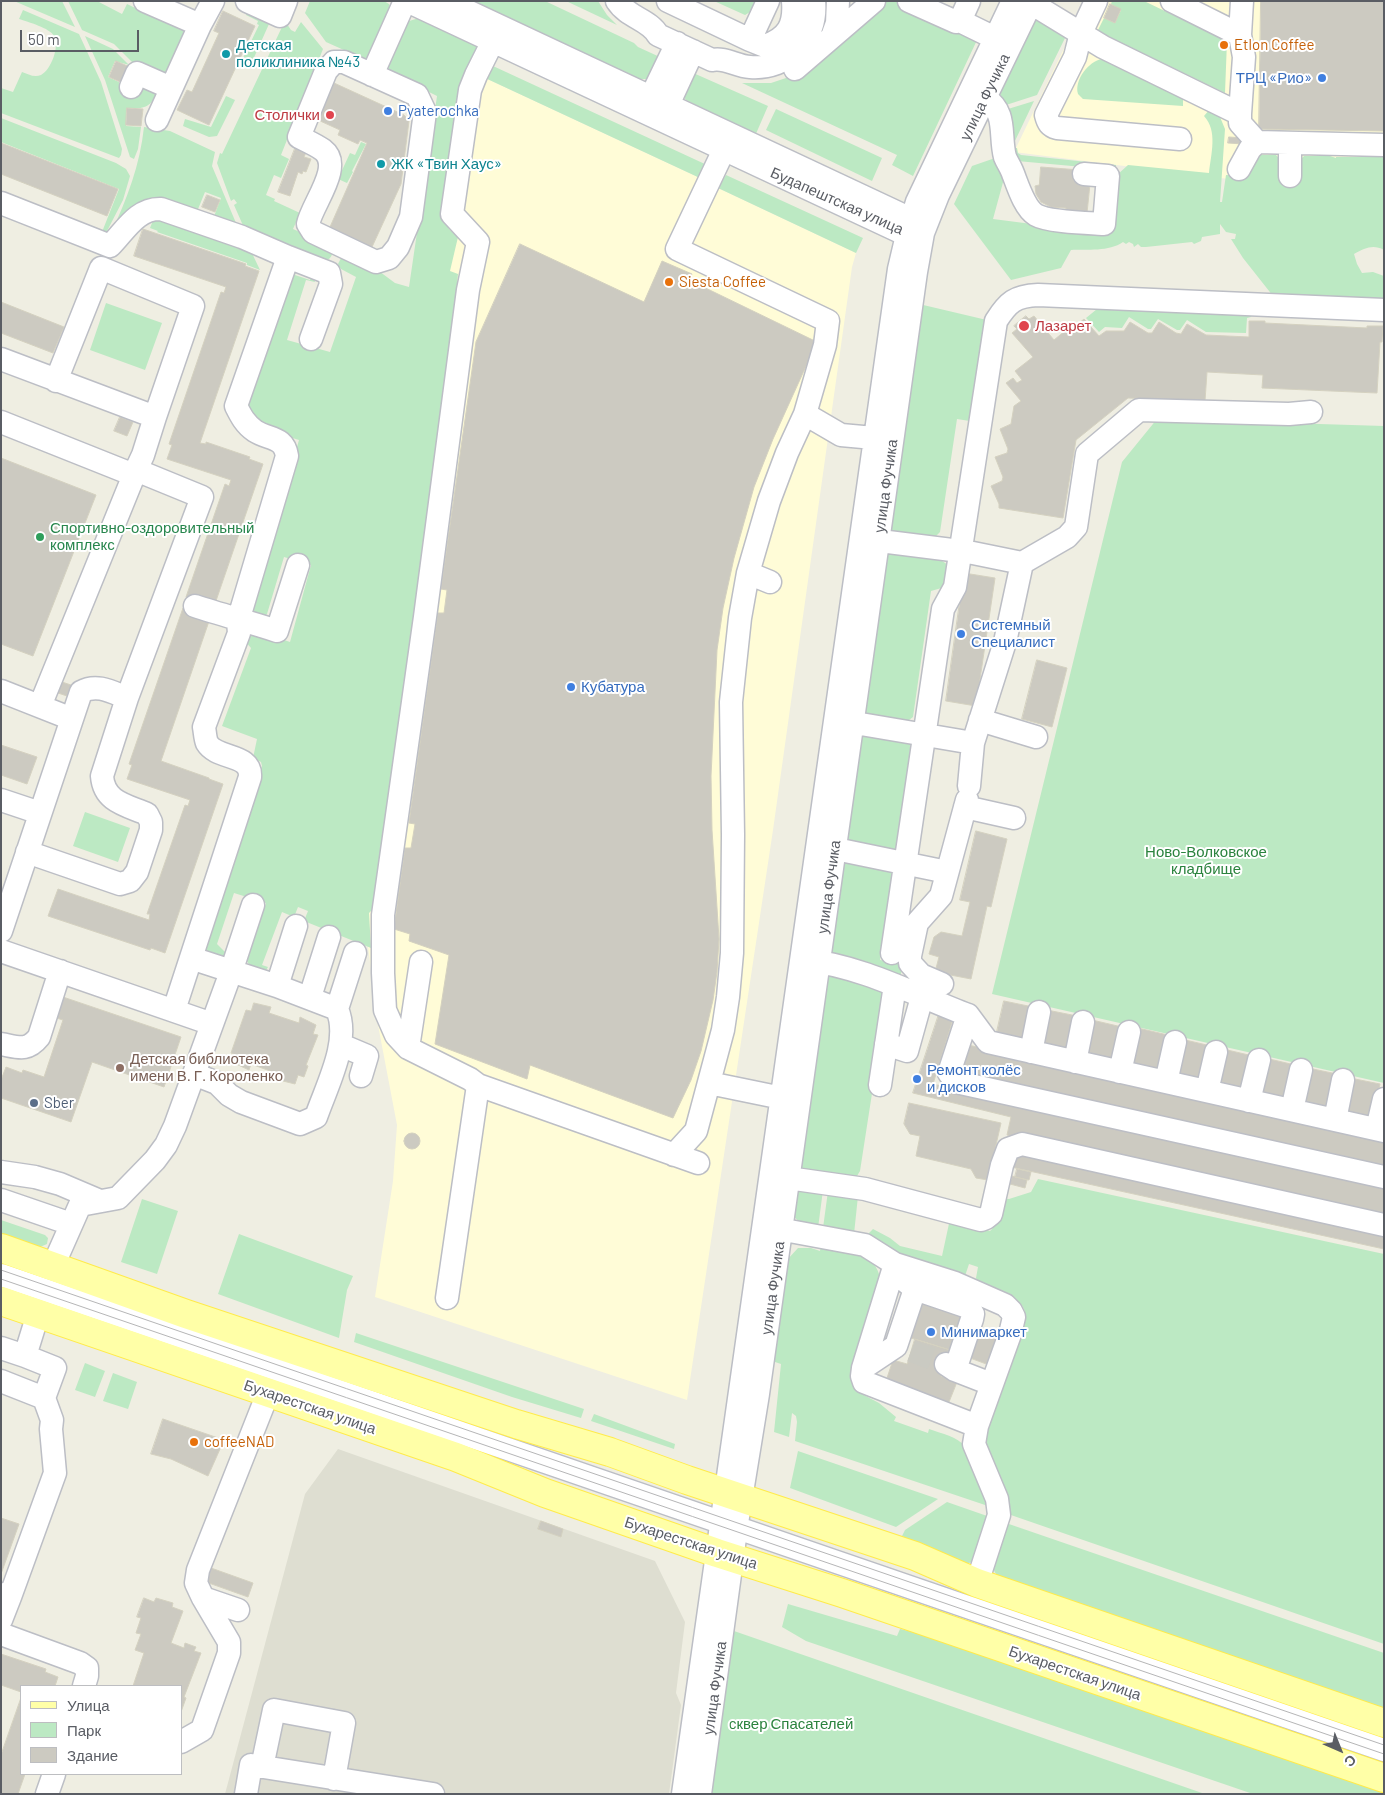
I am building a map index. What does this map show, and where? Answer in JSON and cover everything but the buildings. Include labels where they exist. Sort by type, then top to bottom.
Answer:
[{"type":"main road","points":[[1,1248],[195,1317],[516,1424],[610,1452],[914,1556],[977,1583],[1384,1723]]},
{"type":"main road","name":"Бухарестская улица","points":[[1,1301],[456,1457],[545,1494],[1384,1778]]},
{"type":"street","points":[[145,1],[200,25]]},
{"type":"street","points":[[157,120],[200,25],[213,1]]},
{"type":"street","points":[[248,1],[280,16],[286,1]]},
{"type":"street","points":[[372,75],[406,1]]},
{"type":"street","name":"Будапештская улица","points":[[406,1],[443,6],[496,34],[658,106],[728,142],[914,229]]},
{"type":"street","points":[[603,1],[613,15],[623,24],[650,37],[751,67],[768,66],[793,55],[809,34],[814,19],[814,1]]},
{"type":"street","points":[[617,1],[626,12],[692,49],[716,69],[741,79],[766,80],[793,70],[874,1]]},
{"type":"street","points":[[668,1],[701,8],[750,40],[765,46],[783,36],[792,25],[794,14],[793,1]]},
{"type":"street","points":[[750,40],[768,1]]},
{"type":"street","points":[[832,38],[838,23],[838,1]]},
{"type":"street","points":[[909,1],[956,22],[960,21],[1003,42]]},
{"type":"street","points":[[960,21],[969,1]]},
{"type":"street","points":[[1096,1],[1081,33],[1075,57],[1046,116],[1052,127],[1180,139]]},
{"type":"street","points":[[1172,1],[1240,35]]},
{"type":"street","points":[[1242,1],[1240,35],[1244,57],[1240,123],[1257,142]]},
{"type":"street","points":[[1025,2],[1103,47],[1240,114]]},
{"type":"street","name":"улица Фучика","points":[[773,1228],[788,1178],[810,961],[869,540],[916,272],[914,229],[917,202],[1025,2]]},
{"type":"street","points":[[658,106],[692,49],[701,8]]},
{"type":"street","points":[[496,34],[470,90],[452,214],[478,242],[468,290],[425,618],[383,915],[385,1010],[396,1035],[408,1048],[470,1079],[478,1086],[698,1163]]},
{"type":"street","name":"улица Фучика","points":[[869,540],[874,438],[899,269],[914,229],[938,195],[986,98],[1003,42]]},
{"type":"street","points":[[334,62],[344,62],[417,95],[425,112],[411,217],[398,246],[389,258],[376,262],[341,246],[313,232],[308,224],[310,215],[330,172],[331,161],[324,151],[299,138],[326,71],[334,62]]},
{"type":"street","points":[[131,87],[137,73],[171,88]]},
{"type":"street","points":[[986,98],[998,110],[1001,118],[1005,156],[1027,205],[1035,215],[1050,219],[1104,224],[1108,176],[1084,174]]},
{"type":"street","points":[[674,1155],[696,1131],[723,1030],[732,953],[731,702],[740,618],[748,574],[757,536],[769,500],[787,453],[805,414],[825,345],[828,321],[677,249],[728,142]]},
{"type":"street","points":[[1239,169],[1250,148],[1257,142],[1384,145]]},
{"type":"street","points":[[1290,143],[1290,176]]},
{"type":"street","points":[[1,203],[110,246]]},
{"type":"street","points":[[56,381],[110,246],[144,212],[152,209],[161,209],[242,237],[288,257],[330,272]]},
{"type":"street","points":[[311,339],[331,284],[330,272],[341,246]]},
{"type":"street","points":[[174,1010],[250,777],[251,770],[246,763],[211,748],[206,741],[204,727],[239,633],[238,621],[287,456],[286,448],[282,442],[256,431],[244,422],[236,406],[288,257]]},
{"type":"street","points":[[40,706],[143,455],[193,306],[101,268]]},
{"type":"street","points":[[892,953],[944,609],[955,587],[996,322],[1008,305],[1015,299],[1023,296],[1038,294],[1384,310]]},
{"type":"street","points":[[1,359],[155,417]]},
{"type":"street","points":[[869,540],[960,551],[1022,563],[1068,537],[1076,527],[1087,454],[1139,410],[1288,414],[1311,412]]},
{"type":"street","points":[[805,414],[842,435],[874,438]]},
{"type":"street","points":[[1,422],[202,497],[127,698],[102,776],[107,794],[113,800],[147,814],[151,822],[151,830],[137,872],[130,881],[120,884],[27,852]]},
{"type":"street","points":[[942,984],[921,975],[910,963],[910,956],[917,923],[941,896],[967,797],[974,743],[1005,642],[1022,563]]},
{"type":"street","points":[[165,596],[238,621],[251,622],[277,631],[298,565]]},
{"type":"street","points":[[748,574],[770,582]]},
{"type":"street","points":[[1,932],[82,692],[89,687],[100,687],[127,698]]},
{"type":"street","points":[[1,691],[72,719]]},
{"type":"street","points":[[980,720],[1036,737]]},
{"type":"street","points":[[844,722],[974,743]]},
{"type":"street","points":[[967,797],[1014,818]]},
{"type":"street","points":[[1,800],[40,814]]},
{"type":"street","points":[[826,846],[947,872]]},
{"type":"street","points":[[53,1266],[80,1205],[118,1198],[155,1160],[166,1145],[175,1126],[231,972],[253,905]]},
{"type":"street","points":[[277,986],[296,926]]},
{"type":"street","points":[[310,997],[329,937]]},
{"type":"street","points":[[1,951],[212,1024]]},
{"type":"street","points":[[194,1074],[217,1083],[229,1095],[241,1102],[300,1124],[316,1117],[341,1045],[342,1028],[337,1009],[356,953]]},
{"type":"street","points":[[191,958],[310,997],[337,1009]]},
{"type":"street","points":[[810,961],[857,972],[895,985],[968,1016],[988,1042],[1380,1130],[1384,1098]]},
{"type":"street","name":"улица Фучика","points":[[700,1794],[733,1495],[758,1394],[773,1228],[782,1098],[810,961]]},
{"type":"street","points":[[408,1048],[421,962]]},
{"type":"street","points":[[1,1044],[24,1048],[33,1044],[39,1037],[60,971]]},
{"type":"street","points":[[880,1085],[895,985]]},
{"type":"street","points":[[886,1044],[908,1051],[922,997]]},
{"type":"street","points":[[1030,1052],[1039,1012]]},
{"type":"street","points":[[968,1016],[949,1073],[956,1082],[1384,1177]]},
{"type":"street","points":[[1074,1062],[1083,1022]]},
{"type":"street","points":[[1120,1072],[1129,1032]]},
{"type":"street","points":[[1166,1082],[1176,1042]]},
{"type":"street","points":[[341,1045],[366,1056],[361,1076]]},
{"type":"street","points":[[1207,1091],[1216,1052]]},
{"type":"street","points":[[1249,1101],[1259,1060]]},
{"type":"street","points":[[1292,1110],[1301,1070]]},
{"type":"street","points":[[1335,1120],[1343,1080]]},
{"type":"street","points":[[709,1083],[782,1098]]},
{"type":"street","points":[[447,1298],[478,1086]]},
{"type":"street","points":[[788,1178],[865,1189],[981,1220],[991,1214],[1002,1166],[1008,1149],[1022,1144],[1384,1225]]},
{"type":"street","points":[[1,1172],[34,1177],[60,1184],[100,1201]]},
{"type":"street","points":[[1,1200],[71,1224]]},
{"type":"street","points":[[773,1228],[865,1245],[895,1264],[956,1283],[1005,1305],[1011,1311],[1014,1317],[1010,1334],[977,1426],[974,1444],[997,1499],[1000,1515],[977,1583]]},
{"type":"street","points":[[895,1264],[904,1281],[916,1289],[968,1307],[973,1314],[950,1367],[991,1384]]},
{"type":"street","points":[[895,1264],[863,1368],[862,1376],[864,1382],[872,1387],[977,1426]]},
{"type":"street","points":[[1,1275],[1384,1750]]},
{"type":"street","points":[[863,1368],[904,1349],[916,1289]]},
{"type":"street","points":[[24,1356],[38,1314]]},
{"type":"street","points":[[1,1348],[55,1368],[44,1398],[52,1420],[51,1429],[55,1473],[6,1596],[1,1620]]},
{"type":"street","points":[[1,1381],[44,1398]]},
{"type":"street","points":[[182,1741],[202,1730],[229,1653],[229,1642],[203,1598],[196,1582],[198,1570],[268,1392]]},
{"type":"street","name":"улица Фучика","points":[[683,1794],[725,1556]]},
{"type":"street","points":[[203,1598],[238,1610]]},
{"type":"street","points":[[1,1634],[80,1663],[87,1668],[88,1676],[84,1685]]},
{"type":"street","points":[[262,1766],[274,1710],[344,1723],[337,1784]]},
{"type":"street","points":[[246,1794],[251,1765],[337,1784],[433,1794]]},
{"type":"street","points":[[47,1794],[54,1775]]},
{"type":"shaded area","points":[[1087,1],[1384,1],[1384,191],[1219,178],[1014,152]]},
{"type":"shaded area","points":[[483,77],[856,253],[852,267],[773,830],[687,1400],[375,1297],[393,1181],[397,1125],[378,1025],[364,915],[461,86]]},
{"type":"shaded area","points":[[338,1449],[655,1561],[685,1622],[676,1693],[681,1705],[669,1794],[225,1794],[305,1494]]},
{"type":"green space","points":[[14,1],[62,1],[75,27]]},
{"type":"green space","points":[[68,1],[97,1],[122,14],[127,4],[173,26],[176,22],[188,30],[175,75],[140,70],[114,44],[82,30]]},
{"type":"green space","points":[[310,1],[384,1],[389,4],[391,9],[368,58],[364,59],[326,42],[305,13]]},
{"type":"green space","points":[[466,1],[545,1],[662,58],[650,79],[637,79]]},
{"type":"green space","points":[[566,1],[598,1],[607,15],[617,25]]},
{"type":"green space","points":[[714,1],[755,1],[750,12],[745,15]]},
{"type":"green space","points":[[882,1],[897,1],[978,38],[913,176],[892,165],[897,155],[742,83],[771,83],[789,77]]},
{"type":"green space","points":[[1112,1],[1144,1],[1227,41],[1225,93],[1101,33],[1098,30],[1104,18],[1115,23],[1121,10],[1111,4]]},
{"type":"green space","points":[[249,7],[268,20],[269,24],[252,62],[243,58],[259,25],[257,24],[258,21],[246,15]]},
{"type":"green space","points":[[23,10],[79,34],[101,82],[122,149],[119,158],[1,113],[1,88],[13,92],[22,72],[33,76],[41,75],[48,68],[54,57],[56,40],[54,36],[48,30],[19,19]]},
{"type":"green space","points":[[290,10],[287,24],[291,30],[295,32],[301,22],[323,49],[281,155],[289,159],[281,178],[274,175],[266,195],[275,199],[274,201],[300,213],[293,229],[329,245],[333,252],[330,258],[323,261],[245,230],[234,205],[237,203],[234,199],[231,201],[217,163],[220,153],[222,154]]},
{"type":"green space","points":[[1034,17],[1066,36],[1037,95],[1006,105],[998,91]]},
{"type":"green space","points":[[419,18],[480,46],[442,217],[449,229],[458,237],[450,271],[458,274],[446,396],[373,909],[369,913],[371,948],[304,921],[308,911],[298,907],[294,917],[282,912],[262,965],[268,967],[265,972],[253,971],[247,961],[266,903],[234,893],[217,944],[225,952],[226,956],[221,962],[200,947],[262,766],[261,762],[253,758],[257,739],[222,726],[251,648],[243,639],[255,630],[290,642],[311,565],[284,557],[267,614],[265,616],[252,611],[254,596],[299,440],[267,430],[244,405],[289,276],[297,270],[295,275],[310,280],[312,272],[315,282],[306,280],[287,340],[330,352],[356,277],[341,269],[338,264],[342,256],[368,263],[395,283],[409,287],[437,96],[390,72],[387,64],[406,22]]},
{"type":"green space","points":[[85,36],[113,49],[129,65],[115,61],[108,77],[119,82],[119,85],[132,90],[136,85],[157,90],[150,104],[138,108],[127,108],[126,126],[141,127],[138,149],[134,159],[130,157],[105,80]]},
{"type":"green space","points":[[1102,59],[1183,97],[1183,106],[1083,99],[1078,94],[1077,89],[1080,77],[1092,63]]},
{"type":"green space","points":[[493,66],[707,165],[702,179],[483,77]]},
{"type":"green space","points":[[691,72],[768,106],[755,136],[686,100],[684,97]]},
{"type":"green space","points":[[226,96],[235,100],[217,136],[209,137],[183,126],[185,119],[211,127]]},
{"type":"green space","points":[[1034,101],[1014,143],[1008,109]]},
{"type":"green space","points":[[776,109],[882,158],[872,181],[766,130]]},
{"type":"green space","points":[[1210,109],[1220,117],[1225,129],[1220,202],[1222,202],[1226,175],[1243,176],[1259,155],[1276,155],[1279,158],[1279,179],[1301,180],[1302,158],[1304,156],[1330,156],[1336,158],[1384,157],[1384,250],[1376,247],[1354,254],[1362,273],[1373,272],[1384,276],[1384,300],[1273,296],[1243,258],[1231,239],[1235,239],[1236,234],[1226,232],[1220,224],[1220,234],[1202,237],[1201,241],[1194,244],[1192,242],[1141,247],[1138,244],[1134,247],[1129,242],[1126,244],[1123,242],[1105,249],[1071,250],[1061,268],[1011,280],[954,204],[972,166],[998,157],[1005,175],[993,219],[1110,234],[1117,175],[1128,165],[1209,173],[1212,136],[1211,129],[1204,116]]},
{"type":"green space","points":[[1,118],[116,163],[126,169],[130,176],[123,200],[106,233],[102,232],[119,189],[1,142]]},
{"type":"green space","points":[[144,127],[170,131],[215,152],[212,166],[236,227],[213,219],[221,198],[205,192],[196,214],[160,202],[111,233],[132,182]]},
{"type":"green space","points":[[361,142],[366,144],[347,183],[338,179],[350,153],[355,155]]},
{"type":"green space","points":[[1010,148],[1017,148],[1018,153],[1021,155],[1116,165],[1116,170],[1017,161]]},
{"type":"green space","points":[[726,175],[863,238],[856,253],[718,188]]},
{"type":"green space","points":[[154,218],[250,249],[260,270],[247,265],[247,263],[157,232],[150,228]]},
{"type":"green space","points":[[106,303],[162,323],[145,370],[90,350]]},
{"type":"green space","points":[[919,304],[991,321],[976,422],[957,419],[940,532],[934,538],[891,531],[888,528]]},
{"type":"green space","points":[[1097,309],[1252,315],[1247,318],[1246,333],[1206,332],[1187,320],[1180,330],[1158,319],[1151,329],[1148,329],[1129,317],[1122,328],[1105,327],[1099,332],[1086,318]]},
{"type":"green space","name":"Ново-Волковское кладбище","points":[[1157,419],[1384,426],[1384,1083],[992,994],[1122,462]]},
{"type":"green space","points":[[887,554],[935,556],[948,565],[945,587],[931,591],[913,717],[905,723],[864,715]]},
{"type":"green space","points":[[860,736],[911,742],[896,853],[853,844],[847,838]]},
{"type":"green space","points":[[85,812],[130,828],[118,862],[73,846]]},
{"type":"green space","points":[[847,857],[893,873],[880,960],[903,964],[900,978],[835,955],[832,952],[841,864]]},
{"type":"green space","points":[[825,973],[888,990],[860,1171],[851,1180],[797,1173]]},
{"type":"green space","points":[[1038,1179],[1384,1254],[1384,1644],[1008,1514],[986,1451],[984,1433],[1025,1312],[1023,1306],[1007,1295],[980,1288],[976,1278],[978,1267],[969,1264],[965,1276],[911,1263],[867,1235],[873,1229],[900,1246],[942,1256],[950,1219],[990,1231],[993,1228],[1000,1198],[1009,1199],[1031,1192]]},
{"type":"green space","points":[[795,1187],[823,1190],[818,1228],[802,1224],[793,1216]]},
{"type":"green space","points":[[828,1191],[858,1196],[854,1234],[823,1228]]},
{"type":"green space","points":[[142,1199],[178,1211],[157,1274],[121,1262]]},
{"type":"green space","points":[[1,1220],[45,1235],[48,1238],[47,1244],[40,1247],[1,1234]]},
{"type":"green space","points":[[239,1234],[353,1276],[347,1290],[339,1338],[218,1294]]},
{"type":"green space","points":[[821,1245],[850,1250],[866,1257],[873,1262],[878,1270],[881,1281],[854,1386],[860,1393],[879,1403],[896,1417],[894,1421],[928,1433],[929,1429],[962,1443],[966,1447],[988,1506],[795,1441],[797,1422],[796,1416],[792,1413],[789,1437],[774,1432],[781,1364],[772,1361],[787,1260],[798,1248],[811,1248],[820,1251]]},
{"type":"green space","points":[[356,1333],[584,1409],[581,1418],[512,1397],[354,1342]]},
{"type":"green space","points":[[85,1363],[105,1371],[95,1397],[75,1390]]},
{"type":"green space","points":[[113,1373],[137,1382],[128,1409],[103,1401]]},
{"type":"green space","points":[[594,1414],[675,1444],[674,1449],[591,1421]]},
{"type":"green space","points":[[798,1451],[938,1499],[896,1527],[790,1488]]},
{"type":"green space","points":[[947,1502],[990,1517],[974,1561],[962,1563],[902,1536],[905,1530]]},
{"type":"green space","points":[[1006,1523],[1384,1653],[1384,1710],[1002,1579],[995,1573],[993,1564]]},
{"type":"green space","points":[[788,1604],[897,1636],[900,1629],[931,1636],[1384,1792],[1384,1794],[1253,1794],[806,1641],[782,1627]]},
{"type":"green space","name":"cквер Спасателей","points":[[734,1631],[1205,1794],[711,1794]]},
{"type":"tunnel","points":[[911,1351],[946,1364]]},
{"type":"tram line","points":[[1,1270],[1384,1745]]},
{"type":"tram line","points":[[1,1279],[1384,1754]]},
{"type":"place","name":"Etlon Coffee","points":[[1224,45]]},
{"type":"place","name":"Детская поликлиника №43","points":[[226,54]]},
{"type":"place","name":"ТРЦ «Рио»","points":[[1322,78]]},
{"type":"place","name":"Pyaterochka","points":[[388,111]]},
{"type":"place","name":"Столички","points":[[330,115]]},
{"type":"place","name":"ЖК «Твин Хаус»","points":[[381,164]]},
{"type":"place","name":"Siesta Coffee","points":[[669,282]]},
{"type":"place","name":"Лазарет","points":[[1024,326]]},
{"type":"place","name":"Спортивно-оздоровительный комплекс","points":[[40,537]]},
{"type":"place","name":"Системный Специалист","points":[[961,634]]},
{"type":"place","name":"Кубатура","points":[[571,687]]},
{"type":"place","name":"Детская библиотека имени В. Г. Короленко","points":[[120,1068]]},
{"type":"place","name":"Ремонт колёс и дисков","points":[[917,1079]]},
{"type":"place","name":"Sber","points":[[34,1103]]},
{"type":"place","name":"Минимаркет","points":[[931,1332]]},
{"type":"place","name":"coffeeNAD","points":[[194,1442]]}]
